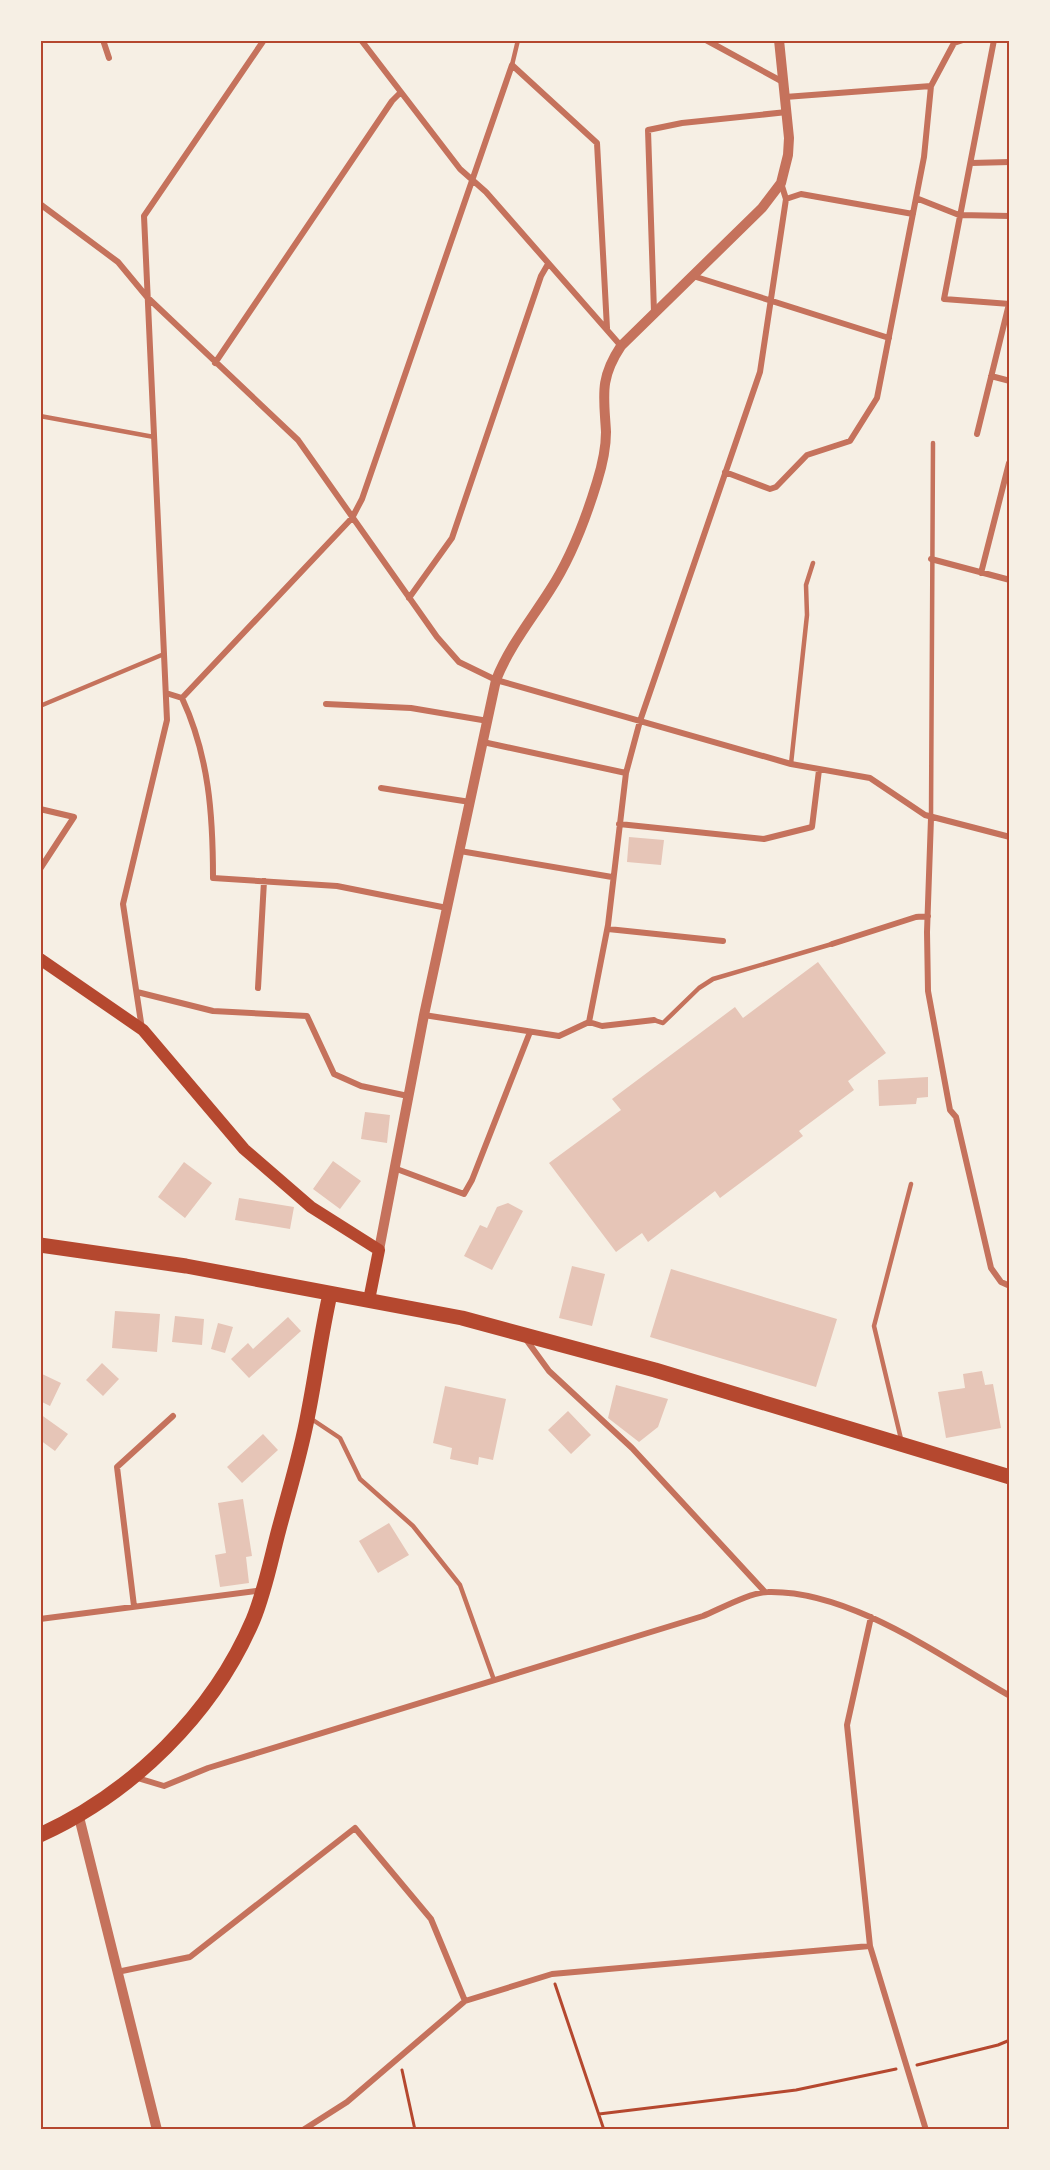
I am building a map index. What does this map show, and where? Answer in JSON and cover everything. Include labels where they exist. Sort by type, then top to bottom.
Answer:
[{"type":"main road","points":[[40,959],[142,1030],[244,1149],[311,1207],[379,1250],[369,1300]]},
{"type":"main road","points":[[40,1245],[186,1266],[462,1318],[655,1370],[1010,1477]]},
{"type":"main road","points":[[40,1835],[79,1817],[134,1777],[190,1722],[234,1659],[253,1620],[264,1590],[308,1416],[330,1294]]},
{"type":"street","points":[[103,40],[109,58]]},
{"type":"street","points":[[142,1030],[123,904],[167,720],[144,216],[264,40]]},
{"type":"street","points":[[361,40],[400,93],[471,181],[486,192],[621,346]]},
{"type":"street","points":[[706,40],[784,82]]},
{"type":"street","points":[[379,1250],[424,1015],[496,680],[517,639],[552,588],[573,544],[597,482],[605,453],[603,381],[610,362],[621,346],[762,208],[780,183],[789,147],[779,40]]},
{"type":"street","points":[[725,472],[770,489],[776,487],[807,455],[850,441],[876,398],[924,157],[931,86],[954,43],[963,40]]},
{"type":"street","points":[[977,434],[1009,304],[944,299],[994,40]]},
{"type":"street","points":[[182,698],[352,518],[362,499],[512,65],[597,143],[607,328]]},
{"type":"street","points":[[785,97],[931,86]]},
{"type":"street","points":[[215,363],[392,101],[400,93]]},
{"type":"street","points":[[654,313],[648,130],[693,122],[787,112]]},
{"type":"street","points":[[971,163],[1010,162]]},
{"type":"street","points":[[589,1022],[608,929],[612,877],[626,773],[640,721],[760,372],[769,300],[786,199],[780,183]]},
{"type":"street","points":[[786,199],[801,194],[913,214]]},
{"type":"street","points":[[916,198],[959,215],[1010,216]]},
{"type":"street","points":[[40,204],[118,262],[147,297],[298,440],[437,637],[459,662],[496,680],[791,764],[870,778],[931,818],[1010,837]]},
{"type":"street","points":[[409,598],[452,538],[541,276],[548,264]]},
{"type":"street","points":[[693,275],[889,338]]},
{"type":"street","points":[[991,376],[1010,381]]},
{"type":"street","points":[[981,573],[1009,463]]},
{"type":"street","points":[[931,559],[1010,580]]},
{"type":"street","points":[[166,693],[182,698],[196,729],[205,764],[213,829],[213,878],[337,886],[447,908]]},
{"type":"street","points":[[326,704],[411,708],[488,721]]},
{"type":"street","points":[[483,742],[626,773]]},
{"type":"street","points":[[619,824],[764,839],[812,827],[819,770]]},
{"type":"street","points":[[381,788],[470,802]]},
{"type":"street","points":[[40,809],[74,817],[40,869]]},
{"type":"street","points":[[931,818],[928,916],[930,1015],[950,1110],[956,1117],[991,1268],[1001,1282],[1010,1286]]},
{"type":"street","points":[[460,851],[612,877]]},
{"type":"street","points":[[258,988],[264,881]]},
{"type":"street","points":[[832,944],[916,917],[928,916]]},
{"type":"street","points":[[608,929],[723,941]]},
{"type":"street","points":[[137,992],[213,1011],[307,1016],[334,1074],[361,1086],[408,1096]]},
{"type":"street","points":[[424,1015],[559,1036],[589,1022],[602,1026],[654,1020]]},
{"type":"street","points":[[394,1167],[464,1194],[472,1180],[530,1032]]},
{"type":"street","points":[[522,1334],[549,1371],[632,1448],[765,1592]]},
{"type":"street","points":[[134,1606],[117,1467],[173,1416]]},
{"type":"street","points":[[40,1619],[264,1590]]},
{"type":"street","points":[[134,1777],[164,1786],[208,1768],[703,1616],[765,1592],[809,1596],[871,1617],[1010,1696]]},
{"type":"street","points":[[871,1617],[847,1725],[870,1946],[926,2130]]},
{"type":"street","points":[[79,1817],[157,2130]]},
{"type":"street","points":[[116,1972],[190,1957],[355,1828],[431,1919],[465,2001]]},
{"type":"street","points":[[303,2130],[346,2102],[465,2001],[552,1974],[870,1946]]},
{"type":"lane","points":[[512,65],[518,40]]},
{"type":"lane","points":[[40,416],[154,437]]},
{"type":"lane","points":[[931,818],[933,443]]},
{"type":"lane","points":[[791,764],[807,615],[806,585],[813,563]]},
{"type":"lane","points":[[40,706],[164,654]]},
{"type":"lane","points":[[654,1020],[663,1023],[699,988],[713,979],[832,944]]},
{"type":"lane","points":[[902,1445],[874,1326],[911,1184]]},
{"type":"lane","points":[[308,1416],[340,1438],[360,1479],[413,1526],[460,1586],[494,1680]]},
{"type":"path","points":[[552,1974],[604,2130]]},
{"type":"path","points":[[599,2114],[796,2090],[907,2067],[1010,2040]]},
{"type":"path","points":[[399,2057],[415,2130]]},
{"type":"building","points":[[629,837],[664,840],[661,865],[627,862]]},
{"type":"building","points":[[818,962],[886,1053],[848,1081],[854,1090],[799,1131],[803,1136],[720,1198],[715,1191],[648,1242],[642,1233],[616,1252],[549,1163],[621,1110],[612,1099],[735,1007],[743,1018]]},
{"type":"building","points":[[928,1077],[928,1097],[917,1098],[916,1104],[879,1106],[878,1080]]},
{"type":"building","points":[[365,1112],[390,1115],[387,1143],[361,1139]]},
{"type":"building","points":[[333,1161],[361,1181],[340,1209],[313,1189]]},
{"type":"building","points":[[184,1162],[212,1183],[185,1218],[158,1197]]},
{"type":"building","points":[[239,1198],[294,1207],[290,1229],[235,1220]]},
{"type":"building","points":[[508,1203],[523,1211],[492,1270],[464,1256],[480,1225],[487,1228],[497,1207]]},
{"type":"building","points":[[572,1266],[605,1274],[592,1326],[559,1318]]},
{"type":"building","points":[[671,1269],[837,1319],[816,1387],[650,1337]]},
{"type":"building","points":[[115,1311],[160,1314],[157,1352],[112,1348]]},
{"type":"building","points":[[175,1316],[204,1319],[202,1345],[172,1342]]},
{"type":"building","points":[[288,1317],[301,1331],[249,1378],[231,1359],[248,1343],[253,1349]]},
{"type":"building","points":[[218,1323],[233,1327],[225,1353],[211,1349]]},
{"type":"building","points":[[102,1363],[119,1379],[103,1396],[86,1380]]},
{"type":"building","points":[[982,1371],[985,1385],[993,1384],[1001,1428],[946,1438],[938,1392],[965,1388],[963,1374]]},
{"type":"building","points":[[40,1373],[61,1383],[50,1406],[40,1401]]},
{"type":"building","points":[[616,1385],[668,1399],[658,1427],[639,1442],[608,1418]]},
{"type":"building","points":[[445,1386],[506,1399],[493,1460],[479,1457],[478,1465],[450,1459],[452,1448],[433,1443]]},
{"type":"building","points":[[568,1411],[591,1435],[571,1454],[548,1430]]},
{"type":"building","points":[[40,1414],[68,1434],[55,1451],[40,1440]]},
{"type":"building","points":[[263,1434],[278,1450],[242,1483],[227,1467]]},
{"type":"building","points":[[243,1499],[252,1556],[246,1557],[249,1583],[220,1587],[215,1555],[226,1553],[218,1503]]},
{"type":"building","points":[[389,1523],[409,1555],[378,1573],[359,1541]]}]
